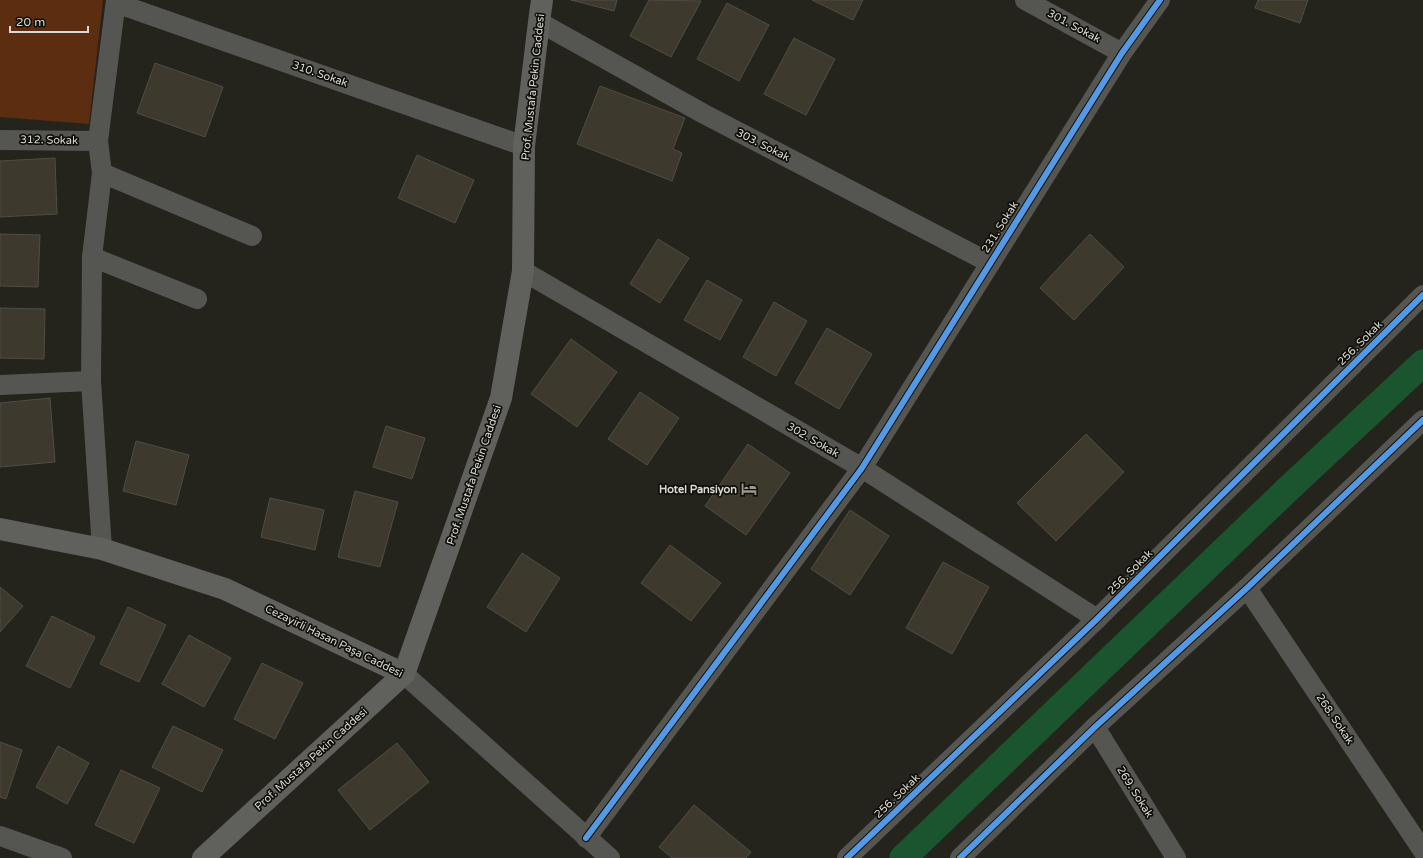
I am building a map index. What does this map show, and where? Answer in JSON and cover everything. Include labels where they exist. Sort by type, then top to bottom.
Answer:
[{"type":"main road","name":"Prof. Mustafa Pekin Caddesi","points":[[203,858],[404,674],[501,398],[523,271],[524,146],[542,0]]},
{"type":"main road","name":"Cezayirli Hasan Paşa Caddesi","points":[[0,529],[102,549],[225,589],[404,674]]},
{"type":"street","name":"301. Sokak","points":[[1025,0],[1122,53]]},
{"type":"street","name":"231. Sokak","points":[[586,838],[862,468],[1122,53],[1160,0]]},
{"type":"street","points":[[102,549],[91,381],[92,257],[102,173],[98,141],[116,1]]},
{"type":"street","name":"310. Sokak","points":[[116,1],[524,146]]},
{"type":"street","name":"303. Sokak","points":[[539,22],[704,114],[990,263]]},
{"type":"street","name":"312. Sokak","points":[[0,140],[98,141]]},
{"type":"street","points":[[102,173],[252,236]]},
{"type":"street","points":[[92,257],[197,299]]},
{"type":"street","name":"302. Sokak","points":[[523,271],[862,468],[1097,619]]},
{"type":"street","name":"256. Sokak","points":[[847,858],[1097,619],[1423,295]]},
{"type":"street","points":[[0,385],[91,381]]},
{"type":"street","points":[[960,858],[1094,727],[1247,588],[1422,423]]},
{"type":"street","name":"268. Sokak","points":[[1247,588],[1423,851]]},
{"type":"street","name":"Cezayirli Hasan Paşa Caddesi","points":[[404,674],[610,858]]},
{"type":"street","name":"269. Sokak","points":[[1094,727],[1176,858]]},
{"type":"street","points":[[0,836],[62,858]]},
{"type":"shaded area","points":[[0,0],[103,0],[89,124],[0,117]]},
{"type":"building","points":[[571,0],[617,0],[614,11]]},
{"type":"building","points":[[649,0],[701,1],[671,57],[630,36]]},
{"type":"building","points":[[812,0],[863,0],[853,20]]},
{"type":"building","points":[[1258,0],[1308,0],[1300,23],[1255,8]]},
{"type":"building","points":[[727,3],[769,25],[739,81],[697,59]]},
{"type":"building","points":[[794,38],[835,59],[806,115],[764,94]]},
{"type":"building","points":[[155,63],[223,87],[205,137],[137,113]]},
{"type":"building","points":[[600,86],[685,118],[673,149],[682,153],[672,181],[577,144]]},
{"type":"building","points":[[417,155],[474,180],[455,223],[398,198]]},
{"type":"building","points":[[55,158],[57,214],[0,217],[0,161]]},
{"type":"building","points":[[0,234],[40,235],[38,287],[0,286]]},
{"type":"building","points":[[1090,234],[1124,267],[1074,320],[1040,288]]},
{"type":"building","points":[[658,239],[689,258],[660,303],[630,284]]},
{"type":"building","points":[[707,280],[742,300],[720,340],[684,320]]},
{"type":"building","points":[[774,302],[807,321],[776,376],[743,357]]},
{"type":"building","points":[[0,308],[45,309],[44,359],[0,358]]},
{"type":"building","points":[[827,328],[872,354],[839,409],[795,383]]},
{"type":"building","points":[[571,339],[617,372],[577,427],[531,394]]},
{"type":"building","points":[[640,392],[679,418],[647,465],[608,439]]},
{"type":"building","points":[[50,398],[55,462],[0,467],[0,403]]},
{"type":"building","points":[[386,426],[425,438],[412,479],[373,467]]},
{"type":"building","points":[[1086,434],[1124,472],[1056,541],[1017,503]]},
{"type":"building","points":[[136,441],[189,455],[176,505],[123,491]]},
{"type":"building","points":[[748,444],[790,473],[746,535],[705,506]]},
{"type":"building","points":[[355,491],[398,502],[380,567],[338,557]]},
{"type":"building","points":[[270,498],[324,510],[315,550],[261,537]]},
{"type":"building","points":[[850,510],[889,536],[850,595],[811,569]]},
{"type":"building","points":[[670,545],[721,583],[691,621],[641,583]]},
{"type":"building","points":[[522,553],[560,578],[526,632],[487,607]]},
{"type":"building","points":[[943,562],[989,587],[952,654],[906,628]]},
{"type":"building","points":[[0,587],[23,606],[0,632]]},
{"type":"building","points":[[128,607],[166,625],[139,682],[100,664]]},
{"type":"building","points":[[52,616],[95,637],[70,688],[26,666]]},
{"type":"building","points":[[189,635],[231,658],[204,707],[162,684]]},
{"type":"building","points":[[262,663],[303,683],[275,739],[234,719]]},
{"type":"building","points":[[173,726],[223,750],[202,792],[152,767]]},
{"type":"building","points":[[0,742],[22,750],[6,799],[0,797]]},
{"type":"building","points":[[397,743],[429,782],[370,830],[338,790]]},
{"type":"building","points":[[58,746],[89,763],[67,804],[36,787]]},
{"type":"building","points":[[121,770],[160,788],[134,843],[95,825]]},
{"type":"building","points":[[694,805],[751,852],[746,858],[672,858],[659,847]]},
{"type":"waterway","points":[[903,858],[1287,490],[1423,363]]},
{"type":"cycle path","points":[[586,838],[862,468],[1122,53],[1160,0]]},
{"type":"cycle path","points":[[847,858],[1097,619],[1423,295]]},
{"type":"cycle path","points":[[960,858],[1095,727],[1247,588],[1423,420]]},
{"type":"place","name":"Hotel Pansiyon","points":[[749,489]]}]
